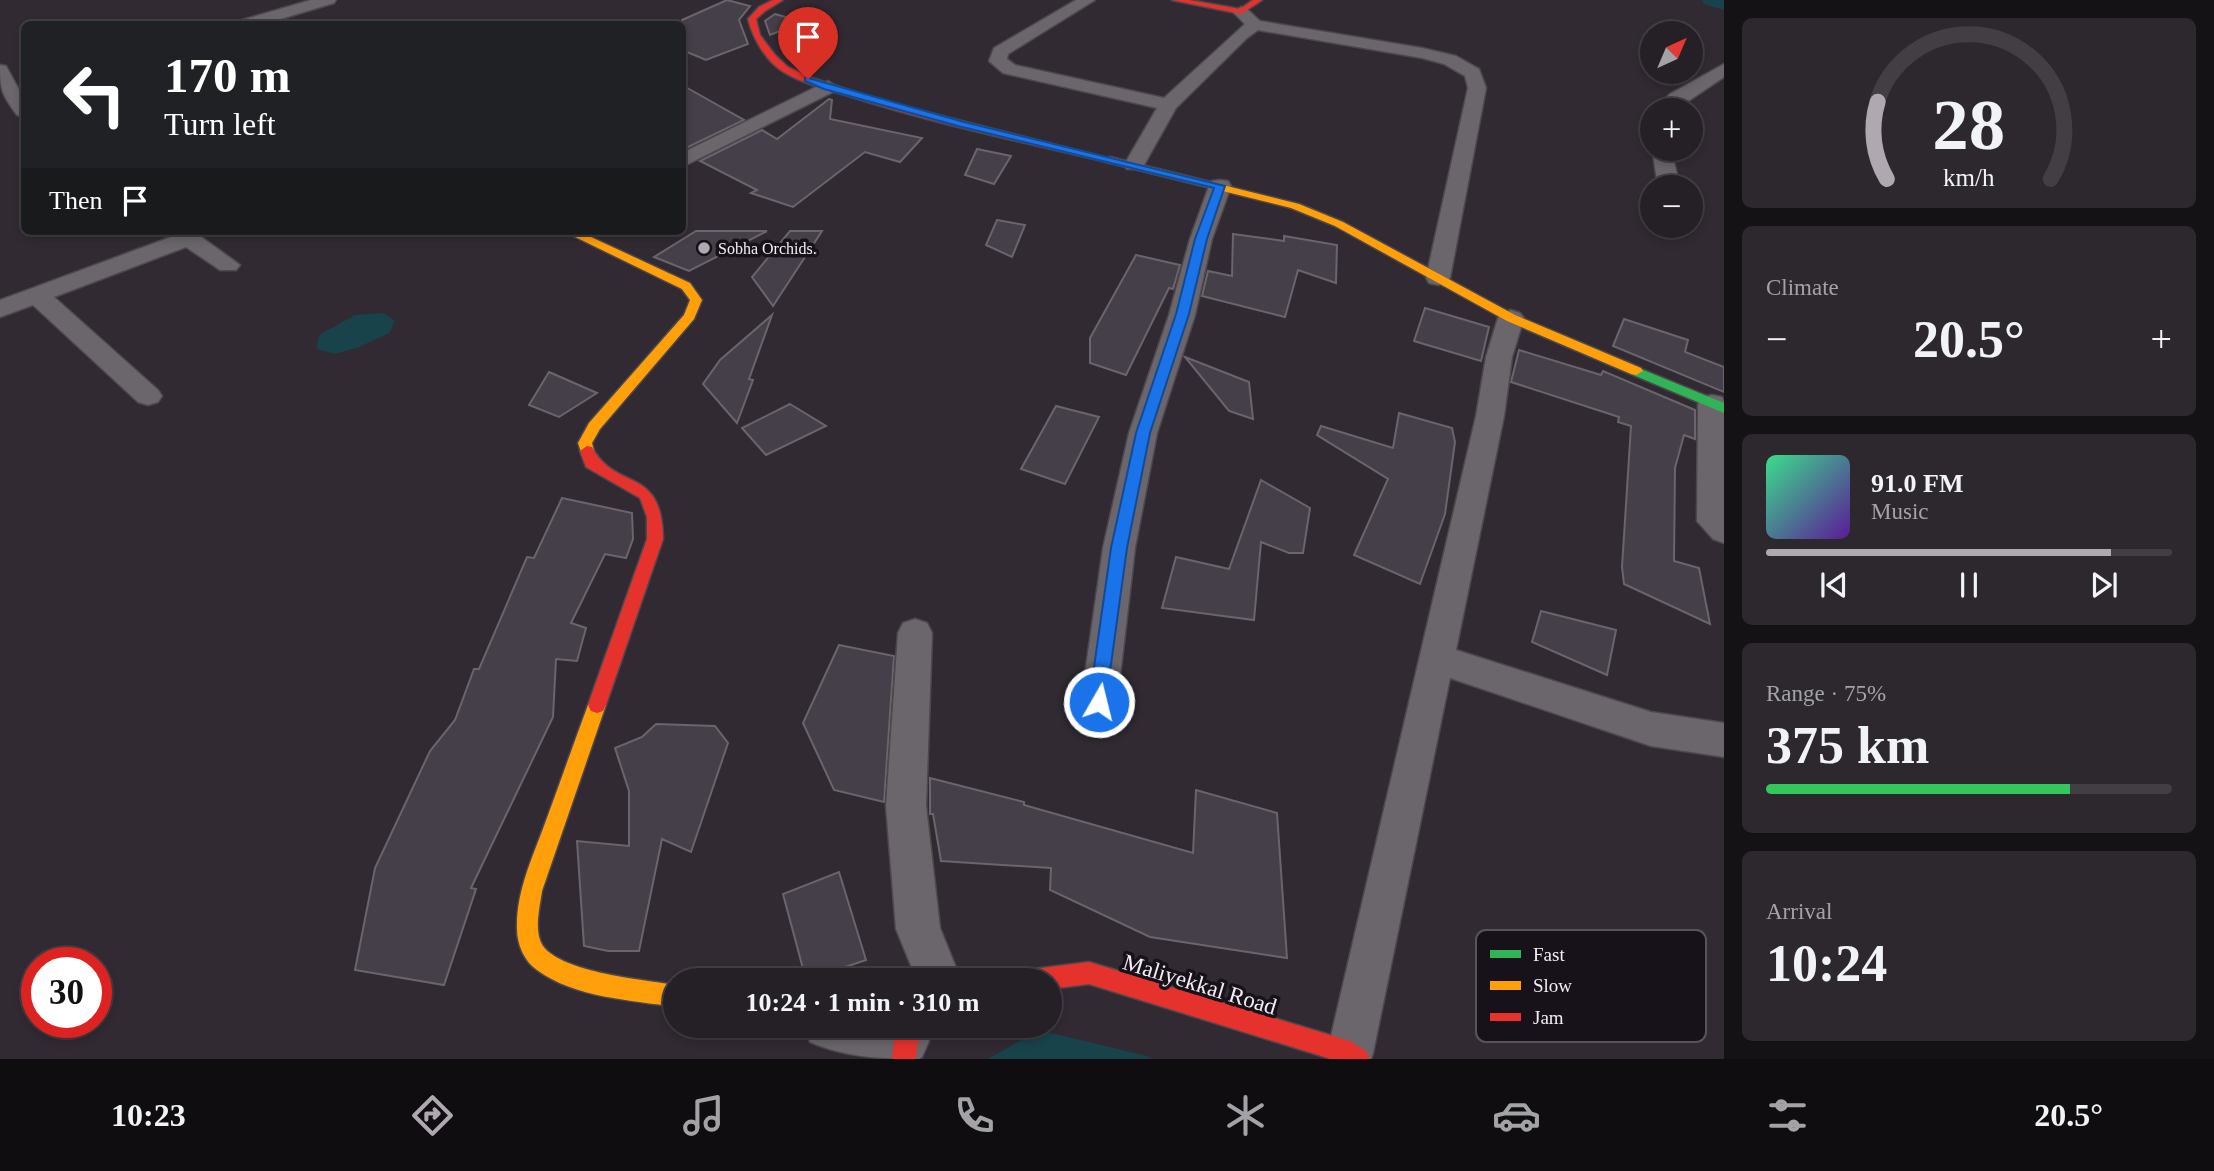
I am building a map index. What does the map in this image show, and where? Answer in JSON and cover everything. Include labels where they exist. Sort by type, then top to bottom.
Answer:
[{"type":"street","points":[[258,21],[328,0]]},
{"type":"street","points":[[779,0],[762,9],[752,19],[752,26],[770,56],[789,71],[828,87],[962,124],[1295,206],[1339,224],[1511,318],[1718,406],[1713,521],[1724,531]]},
{"type":"street","points":[[1087,0],[1000,52],[998,61],[1009,69],[1168,105]]},
{"type":"street","points":[[1176,0],[1248,19],[1422,53],[1450,60],[1473,73],[1477,88],[1438,278]]},
{"type":"street","points":[[1134,165],[1168,105],[1241,34],[1258,0]]},
{"type":"street","points":[[1677,98],[1724,69]]},
{"type":"street","points":[[0,70],[21,100]]},
{"type":"street","points":[[686,159],[828,87]]},
{"type":"street","points":[[1099,702],[1119,548],[1143,433],[1182,314],[1201,239],[1220,186]]},
{"type":"street","points":[[0,309],[39,297],[178,235]]},
{"type":"street","points":[[186,235],[228,265]]},
{"type":"street","points":[[578,235],[686,286],[696,300],[690,316],[594,426],[585,443],[591,463],[646,495],[655,517],[655,539],[531,891],[529,925],[533,951],[547,966],[583,978],[663,993]]},
{"type":"street","points":[[39,297],[148,396]]},
{"type":"street","points":[[1354,1056],[1436,658],[1490,416],[1499,357],[1511,318]]},
{"type":"street","points":[[915,633],[905,806],[918,929],[934,968]]},
{"type":"street","points":[[1436,658],[1651,729],[1724,740]]},
{"type":"street","name":"Maliyekkal Road","points":[[1062,977],[1089,974],[1354,1056]]},
{"type":"street","points":[[888,1038],[909,1042]]},
{"type":"water","points":[[383,313],[395,321],[389,333],[359,347],[335,354],[317,349],[319,335],[355,315]]},
{"type":"water","points":[[1062,1036],[1151,1059],[988,1059],[1025,1038],[1062,1038]]},
{"type":"building","points":[[727,0],[750,6],[739,20],[748,44],[706,60],[686,52],[686,21],[682,20]]},
{"type":"building","points":[[775,14],[803,22],[770,35],[765,21]]},
{"type":"building","points":[[686,87],[744,120],[686,148]]},
{"type":"building","points":[[829,99],[832,100],[830,119],[922,138],[900,162],[865,152],[793,207],[751,193],[757,190],[700,161],[762,130],[777,139]]},
{"type":"building","points":[[977,149],[1011,156],[994,184],[965,175]]},
{"type":"building","points":[[997,220],[1025,225],[1012,257],[986,245]]},
{"type":"building","points":[[696,231],[767,231],[689,271],[654,257]]},
{"type":"building","points":[[790,231],[822,231],[773,306],[752,277]]},
{"type":"building","points":[[1233,234],[1284,241],[1284,236],[1337,245],[1336,283],[1298,270],[1285,317],[1202,296],[1208,271],[1232,276]]},
{"type":"building","points":[[1136,255],[1180,265],[1173,289],[1169,288],[1126,375],[1090,363],[1090,338]]},
{"type":"building","points":[[1425,308],[1489,327],[1481,361],[1414,341]]},
{"type":"building","points":[[772,315],[749,379],[753,380],[737,423],[703,384],[720,360]]},
{"type":"building","points":[[1624,319],[1688,340],[1685,352],[1724,367],[1724,392],[1613,346]]},
{"type":"building","points":[[1519,350],[1601,375],[1603,371],[1695,410],[1695,439],[1684,435],[1675,468],[1674,561],[1699,568],[1710,624],[1624,584],[1622,567],[1631,426],[1618,422],[1619,417],[1511,382]]},
{"type":"building","points":[[1185,357],[1249,382],[1253,419],[1229,411]]},
{"type":"building","points":[[549,372],[597,393],[559,417],[529,405]]},
{"type":"building","points":[[790,404],[826,426],[766,455],[742,428]]},
{"type":"building","points":[[1056,406],[1099,417],[1065,484],[1021,469]]},
{"type":"building","points":[[1399,413],[1452,428],[1455,442],[1445,514],[1420,584],[1354,555],[1388,479],[1317,435],[1321,426],[1393,448]]},
{"type":"building","points":[[1261,480],[1310,508],[1303,553],[1289,553],[1261,542],[1254,620],[1162,608],[1176,557],[1229,569]]},
{"type":"building","points":[[562,498],[632,513],[633,539],[626,558],[605,554],[571,623],[586,628],[577,661],[556,659],[553,717],[471,888],[476,889],[444,985],[355,970],[375,868],[430,751],[455,720],[474,669],[479,669],[527,557],[534,558]]},
{"type":"building","points":[[1541,611],[1616,630],[1607,675],[1532,642]]},
{"type":"building","points":[[839,645],[894,656],[884,802],[834,790],[803,723]]},
{"type":"building","points":[[656,724],[715,726],[728,743],[691,852],[662,839],[639,951],[608,951],[584,946],[577,841],[629,846],[629,791],[615,748],[642,737]]},
{"type":"building","points":[[930,778],[1024,802],[1024,805],[1193,853],[1196,790],[1277,813],[1287,958],[1150,937],[1050,890],[1051,868],[941,861],[933,814],[930,814]]},
{"type":"building","points":[[839,872],[866,960],[842,968],[803,968],[783,894]]},
{"type":"waterway","points":[[1711,0],[1724,4]]},
{"type":"traffic: fast","points":[[1636,371],[1724,408]]},
{"type":"traffic: slow","points":[[1110,160],[1295,206],[1339,224],[1511,318],[1636,371]]},
{"type":"traffic: slow","points":[[578,235],[686,286],[696,300],[690,316],[594,426],[585,443],[587,451]]},
{"type":"traffic: slow","points":[[597,705],[531,891],[528,937],[533,951],[543,962],[558,970],[598,983],[663,994]]},
{"type":"traffic: jam","points":[[779,0],[762,9],[752,19],[756,35],[772,57],[785,69],[809,80],[880,103],[1110,160]]},
{"type":"traffic: jam","points":[[1176,0],[1241,12],[1258,0]]},
{"type":"traffic: jam","points":[[587,451],[591,463],[646,495],[655,517],[655,539],[597,705]]},
{"type":"traffic: jam","points":[[1062,976],[1089,973],[1350,1053],[1358,1059]]},
{"type":"traffic: jam","points":[[904,1059],[908,1038]]},
{"type":"place","name":"Sobha Orchids.","points":[[704,248]]},
{"type":"route","points":[[808,79],[962,124],[1220,186],[1201,239],[1182,314],[1143,433],[1119,548],[1099,702]]}]
